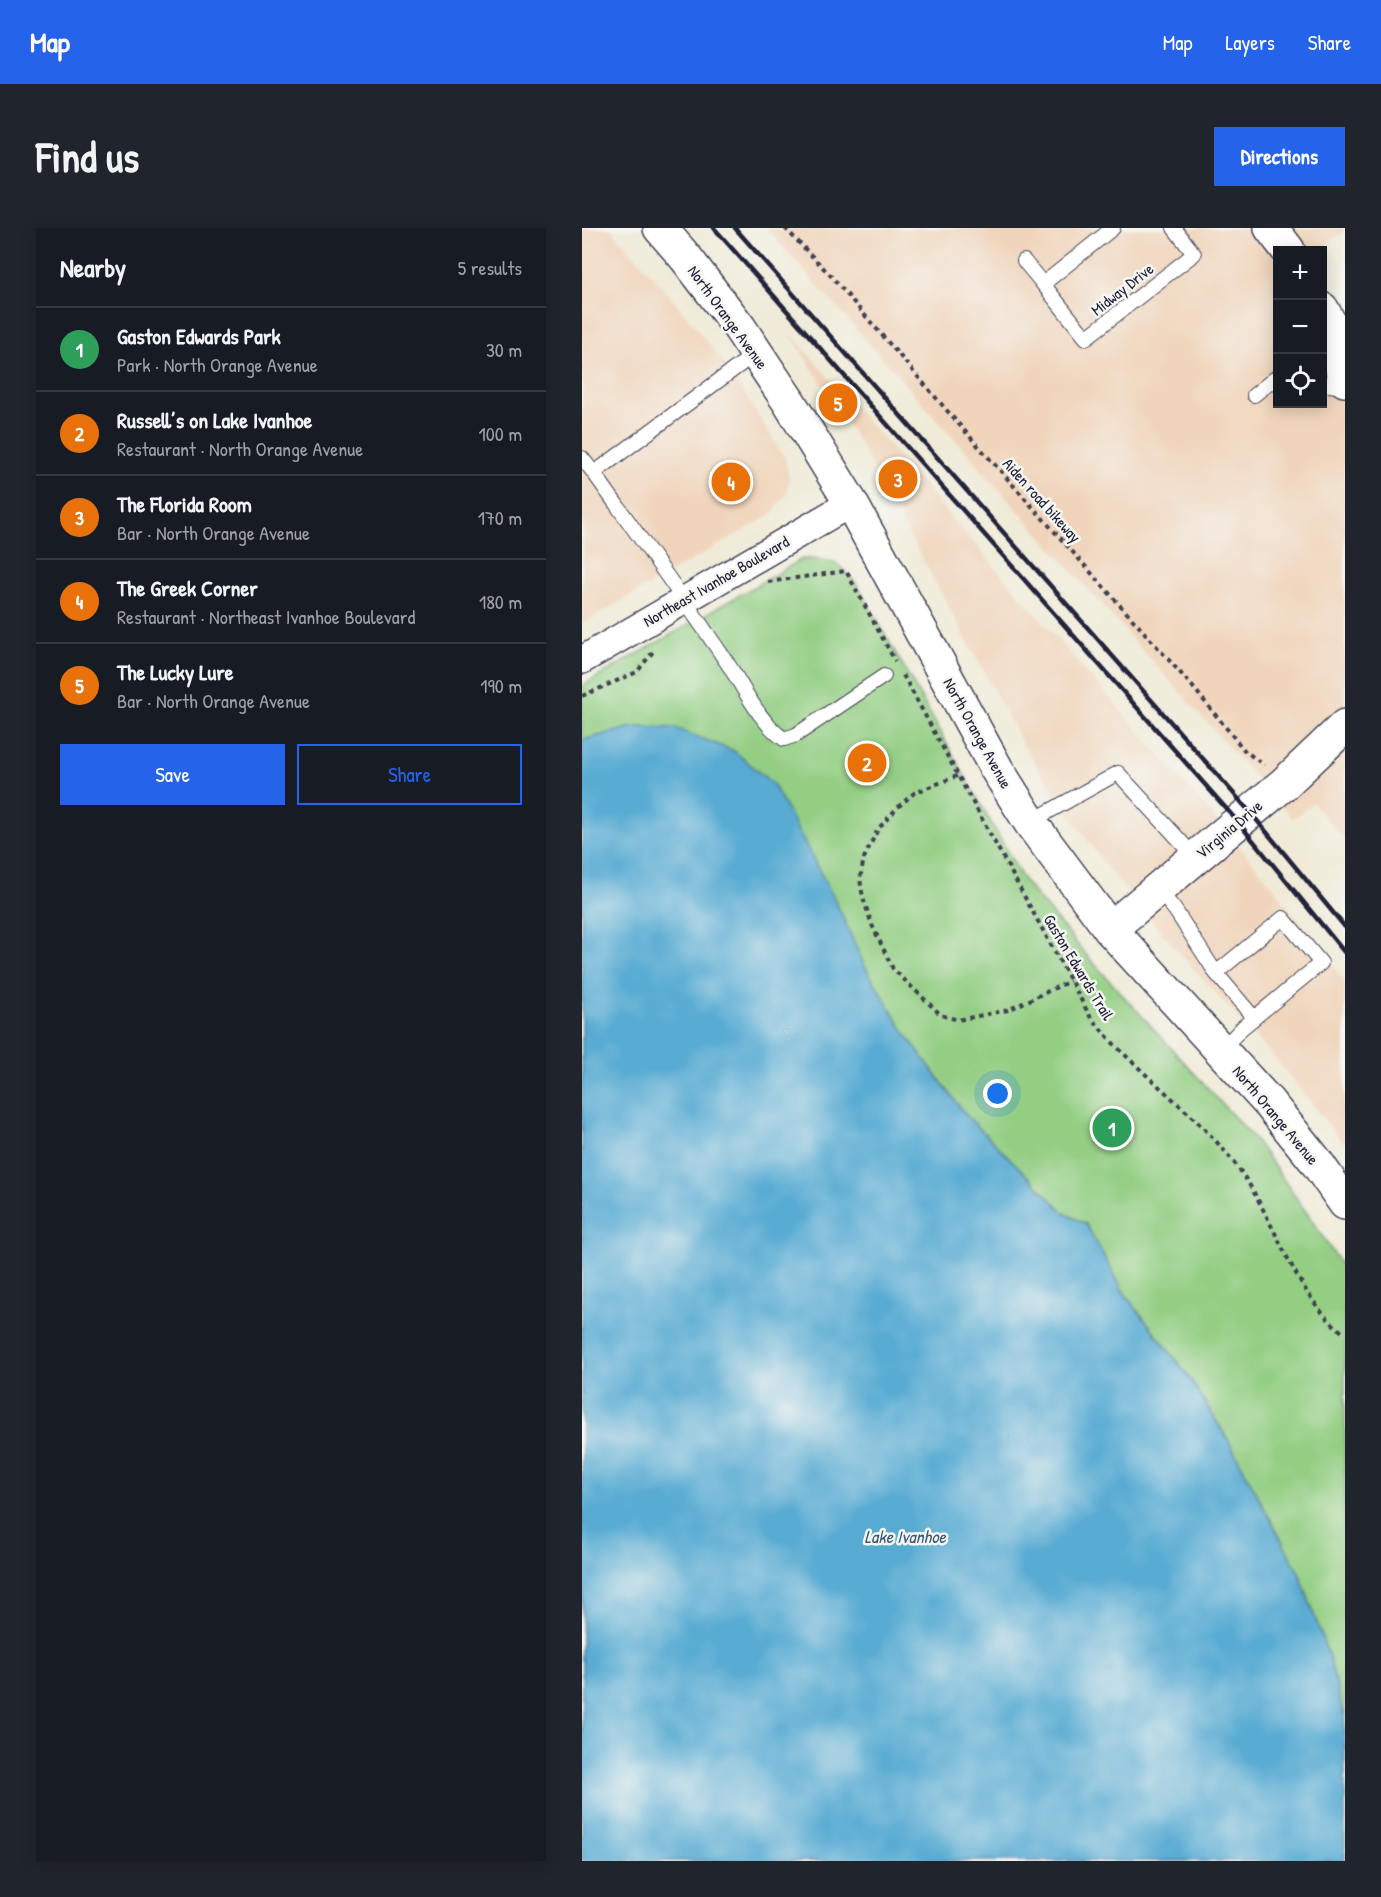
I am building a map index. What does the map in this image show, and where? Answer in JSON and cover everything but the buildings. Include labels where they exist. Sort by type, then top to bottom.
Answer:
[{"type":"main road","name":"North Orange Avenue","points":[[660,228],[693,267],[789,402],[851,503],[996,768],[1030,822],[1110,929],[1269,1103],[1315,1160],[1345,1203]]},
{"type":"main road","points":[[1271,228],[1285,246]]},
{"type":"main road","points":[[1327,327],[1345,380]]},
{"type":"main road","name":"Virginia Drive","points":[[1110,929],[1286,781],[1345,726]]},
{"type":"street","name":"Northeast Ivanhoe Boulevard","points":[[582,660],[851,503]]},
{"type":"lane","points":[[1024,261],[1043,284],[1113,228]]},
{"type":"lane","name":"Midway Drive","points":[[1043,284],[1086,338],[1194,254],[1174,228]]},
{"type":"lane","points":[[594,474],[756,353]]},
{"type":"lane","points":[[1254,395],[1273,380]]},
{"type":"lane","points":[[1327,385],[1345,387]]},
{"type":"lane","points":[[582,458],[684,599],[736,675],[764,721],[784,739],[796,735],[884,676]]},
{"type":"lane","points":[[1030,822],[1118,773],[1195,857]]},
{"type":"lane","points":[[1158,890],[1175,910],[1216,973],[1254,1018]]},
{"type":"lane","points":[[1216,973],[1283,918],[1321,963],[1254,1018],[1221,1050]]},
{"type":"path","name":"Aiden road bikeway","points":[[785,228],[831,276],[948,412],[1192,686],[1245,751],[1286,781]]},
{"type":"path","name":"Gaston Edwards Trail","points":[[846,571],[1092,1018],[1118,1048],[1214,1136],[1241,1171],[1305,1287],[1334,1326],[1345,1334]]},
{"type":"path","points":[[957,776],[914,793],[878,829],[864,858],[860,879],[863,898],[872,925],[893,969],[941,1015],[958,1020],[1008,1010],[1070,981]]},
{"type":"shaded area","points":[[582,228],[610,228],[671,297],[726,365],[785,458],[789,478],[786,495],[772,514],[582,624]]},
{"type":"shaded area","points":[[766,228],[1345,228],[1345,231],[1325,246],[1273,246],[1273,408],[1327,408],[1327,329],[1345,352],[1345,841],[1313,803],[1293,819]]},
{"type":"shaded area","points":[[789,332],[1228,833],[1277,891],[1345,982],[1345,1145],[1278,1062],[1180,954],[1108,869],[1058,798],[1025,748],[860,444]]},
{"type":"green space","points":[[802,559],[834,563],[846,571],[858,586],[1024,881],[1088,957],[1257,1142],[1345,1271],[1345,1719],[1329,1657],[1300,1575],[1227,1438],[1187,1374],[1125,1294],[1086,1224],[1066,1214],[965,1114],[907,1036],[865,967],[836,902],[773,784],[633,727],[582,740],[582,686]]},
{"type":"water","name":"Lake Ivanhoe","points":[[633,727],[675,728],[734,751],[773,784],[836,902],[865,967],[907,1036],[965,1114],[1066,1214],[1086,1224],[1125,1294],[1187,1374],[1227,1438],[1300,1575],[1329,1657],[1345,1719],[1345,1861],[582,1861],[582,740]]},
{"type":"railway","points":[[714,228],[1238,822],[1345,953]]},
{"type":"railway","points":[[735,228],[1250,812],[1345,927]]},
{"type":"place","name":"The Lucky Lure","points":[[838,403]]},
{"type":"place","name":"The Florida Room","points":[[898,479]]},
{"type":"place","name":"The Greek Corner","points":[[731,482]]},
{"type":"place","name":"Russell’s on Lake Ivanhoe","points":[[867,763]]},
{"type":"place","name":"Gaston Edwards Park","points":[[1112,1128]]}]
